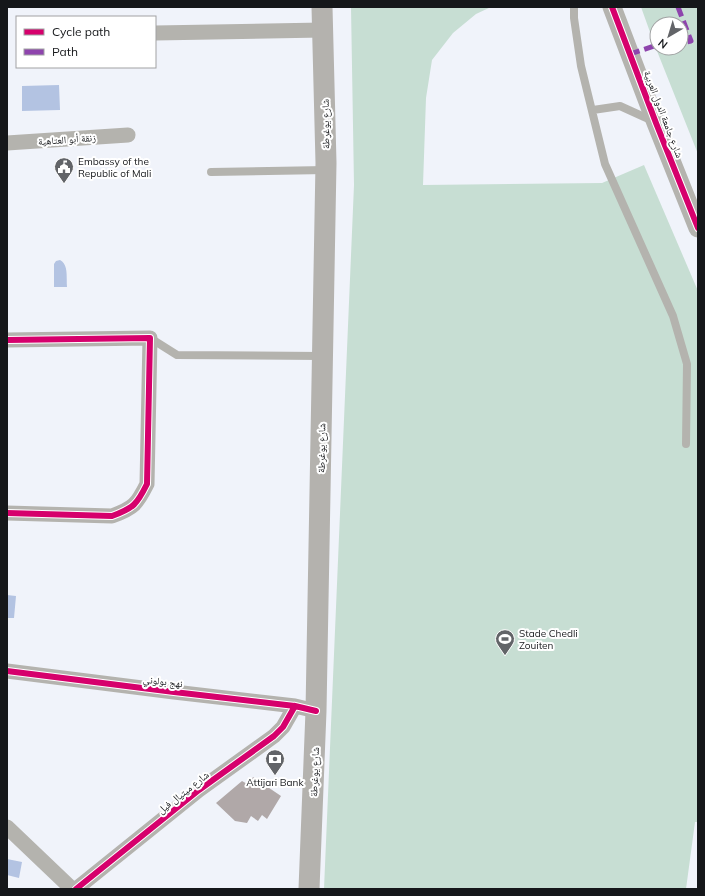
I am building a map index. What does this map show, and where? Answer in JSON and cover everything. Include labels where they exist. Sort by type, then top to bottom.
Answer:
[{"type":"main road","name":"شارع يوغرطة","points":[[309,889],[316,710],[326,170],[322,7]]},
{"type":"street","name":"شارع جامعة الدول العربية","points":[[612,7],[698,228]]},
{"type":"street","points":[[156,33],[323,30]]},
{"type":"street","name":"زنقة أبو العتاهية","points":[[7,143],[128,135]]},
{"type":"street","points":[[7,340],[150,338],[147,484],[140,499],[128,510],[112,516],[7,513]]},
{"type":"street","name":"نهج بولوني","points":[[7,671],[295,706],[316,710]]},
{"type":"street","name":"شارع ميتيال فيل","points":[[76,889],[200,790],[274,736],[283,727],[295,706]]},
{"type":"street","points":[[7,827],[72,889]]},
{"type":"lane","points":[[574,7],[574,18],[582,66],[605,164],[673,316],[687,364],[686,444]]},
{"type":"lane","points":[[593,110],[620,106],[656,123]]},
{"type":"lane","points":[[211,172],[326,170]]},
{"type":"lane","points":[[150,338],[177,355],[323,356]]},
{"type":"green space","name":"Stade Chedli Zouiten","points":[[351,7],[491,7],[476,14],[453,33],[432,60],[426,98],[423,185],[602,183],[644,165],[698,291],[698,822],[695,822],[686,889],[324,889],[354,185]]},
{"type":"green space","points":[[641,7],[698,7],[698,154],[659,56],[689,56],[689,16],[649,16],[649,29]]},
{"type":"water","points":[[59,85],[60,110],[22,111],[22,86]]},
{"type":"water","points":[[60,260],[66,268],[67,287],[54,287],[54,264],[56,261]]},
{"type":"water","points":[[7,595],[16,596],[14,618],[7,618]]},
{"type":"water","points":[[7,859],[22,862],[19,878],[7,875]]},
{"type":"building","points":[[253,777],[281,796],[267,819],[262,815],[258,821],[251,816],[247,823],[235,821],[216,803],[242,781],[249,785]]},
{"type":"marked path","points":[[678,7],[681,16]]},
{"type":"marked path","points":[[689,36],[691,41],[689,41]]},
{"type":"marked path","points":[[630,54],[649,48]]},
{"type":"cycle path","points":[[612,7],[698,228]]},
{"type":"cycle path","points":[[7,340],[150,338],[147,484],[137,501],[130,508],[112,516],[7,513]]},
{"type":"cycle path","points":[[7,671],[295,706],[316,711]]},
{"type":"cycle path","points":[[76,889],[199,790],[274,736],[283,727],[295,706]]},
{"type":"place","name":"Embassy of the Republic of Mali","points":[[64,184]]},
{"type":"place","name":"Stade Chedli Zouiten","points":[[505,656]]},
{"type":"place","name":"Attijari Bank","points":[[275,776]]}]
